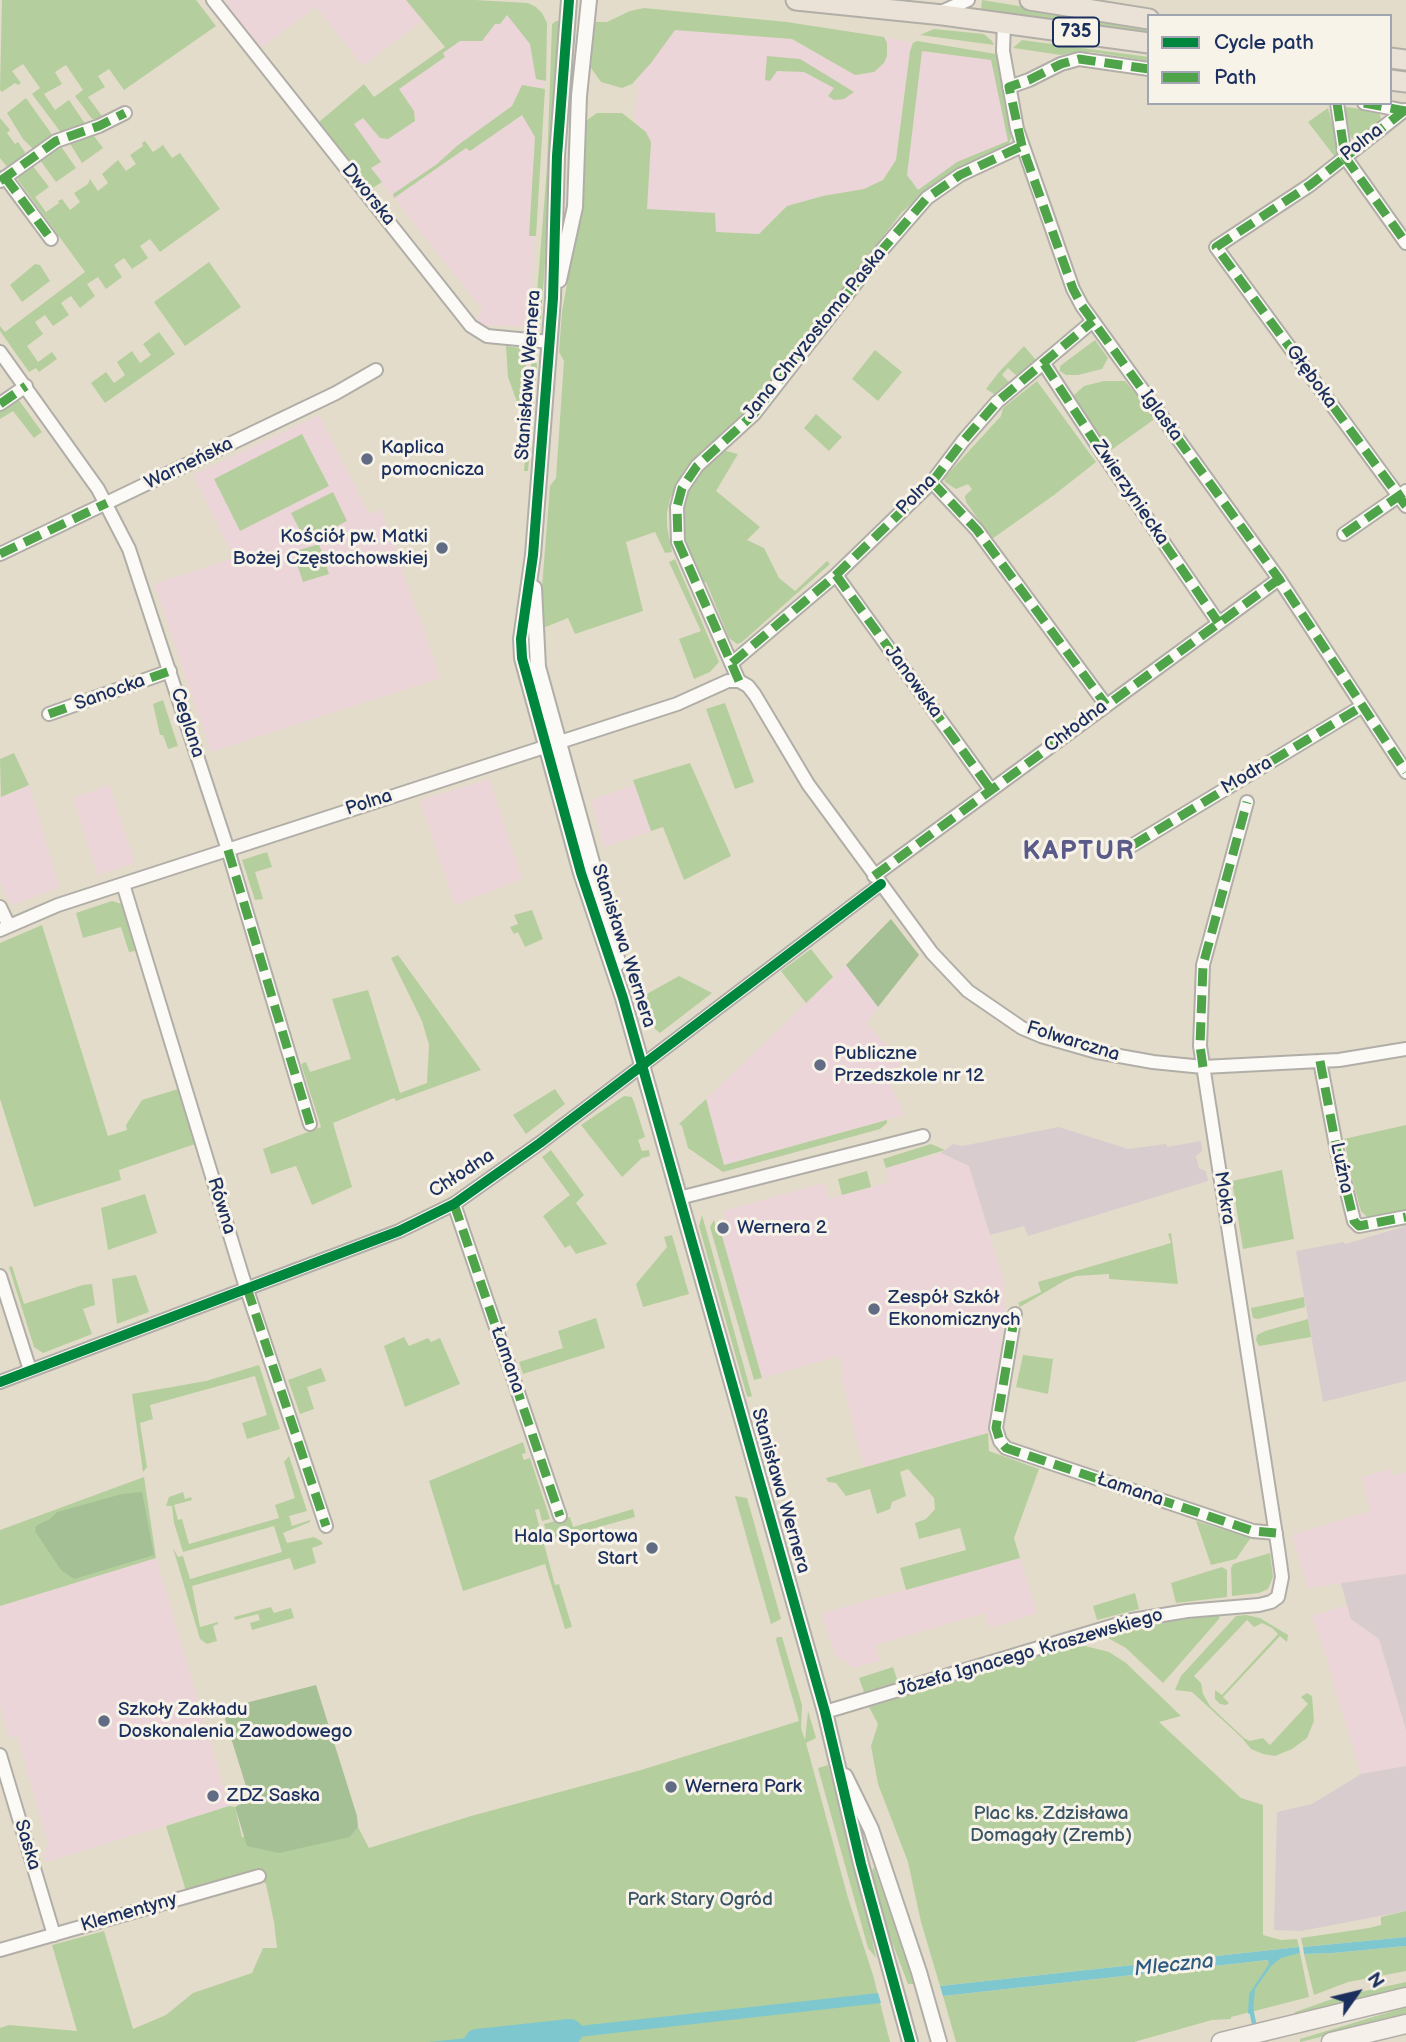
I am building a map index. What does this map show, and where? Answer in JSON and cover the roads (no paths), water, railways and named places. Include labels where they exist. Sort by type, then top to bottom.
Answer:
[{"type":"main road","name":"735","points":[[796,0],[1004,22],[1147,43]]},
{"type":"main road","name":"735","points":[[1030,0],[1090,4],[1147,18]]},
{"type":"main road","points":[[1222,2042],[1406,1997]]},
{"type":"main road","points":[[1331,2042],[1406,2024]]},
{"type":"street","name":"Dworska","points":[[214,0],[471,326],[487,336],[550,342]]},
{"type":"street","name":"Stanisława Wernera","points":[[569,0],[557,156],[553,298],[533,555],[536,654],[552,745],[615,947],[623,998],[825,1712],[861,1864],[910,2042]]},
{"type":"street","name":"Stanisława Wernera","points":[[553,298],[575,207],[580,79],[589,0]]},
{"type":"street","points":[[934,14],[968,0]]},
{"type":"street","name":"Iglasta","points":[[1004,22],[1003,51],[1022,146],[1073,289],[1082,306],[1279,579],[1406,772]]},
{"type":"street","points":[[1009,87],[1061,64],[1079,60],[1147,69]]},
{"type":"street","points":[[1337,105],[1345,157],[1406,243]]},
{"type":"street","points":[[1376,105],[1406,110]]},
{"type":"street","name":"Polna","points":[[1216,247],[1310,185],[1406,110]]},
{"type":"street","points":[[51,239],[3,179],[57,141],[99,126],[125,113]]},
{"type":"street","name":"Jana Chryzostoma Paska","points":[[739,681],[678,542],[677,507],[682,488],[697,466],[754,414],[881,251],[927,198],[960,175],[1022,146]]},
{"type":"street","name":"Głęboka","points":[[1216,247],[1404,498]]},
{"type":"street","name":"Polna","points":[[732,663],[836,575],[932,482],[962,441],[997,402],[1093,321]]},
{"type":"street","name":"Ceglana","points":[[0,352],[107,503],[129,549],[228,850],[310,1124]]},
{"type":"street","name":"Zwierzyniecka","points":[[1044,364],[1218,622]]},
{"type":"street","name":"Warneńska","points":[[0,554],[336,393],[376,370]]},
{"type":"street","points":[[0,404],[26,386]]},
{"type":"street","points":[[932,482],[978,530],[1106,705]]},
{"type":"street","points":[[1345,534],[1404,498]]},
{"type":"street","name":"Janowska","points":[[836,575],[991,790]]},
{"type":"street","name":"Chłodna","points":[[0,1382],[399,1231],[454,1204],[642,1065],[991,790],[1279,579]]},
{"type":"street","name":"Sanocka","points":[[49,714],[170,671]]},
{"type":"street","name":"Polna","points":[[4,928],[58,905],[677,704],[728,681],[739,681]]},
{"type":"street","name":"Folwarczna","points":[[739,681],[755,695],[808,784],[932,953],[957,981],[980,1001],[1021,1027],[1041,1036],[1097,1052],[1203,1067],[1357,1058],[1406,1049]]},
{"type":"street","name":"Modra","points":[[1133,845],[1361,707]]},
{"type":"street","name":"Mokra","points":[[1247,802],[1203,965],[1200,1046],[1276,1533],[1282,1577],[1278,1597]]},
{"type":"street","name":"Równa","points":[[123,884],[247,1288],[326,1526]]},
{"type":"street","points":[[0,908],[4,928]]},
{"type":"street","name":"Luźna","points":[[1320,1061],[1337,1152],[1354,1221],[1359,1226],[1406,1216]]},
{"type":"street","points":[[679,1198],[923,1136]]},
{"type":"street","name":"Łamana","points":[[454,1204],[560,1516]]},
{"type":"street","points":[[0,1276],[30,1370]]},
{"type":"street","name":"Łamana","points":[[1015,1314],[996,1428],[1000,1441],[1006,1448],[1253,1531],[1276,1533]]},
{"type":"street","name":"Józefa Ignacego Kraszewskiego","points":[[825,1712],[1132,1620],[1186,1611],[1259,1605],[1278,1597]]},
{"type":"street","name":"Saska","points":[[0,1755],[54,1935]]},
{"type":"street","name":"Stanisława Wernera","points":[[839,1766],[871,1829],[919,1972],[939,2042]]},
{"type":"street","name":"Klementyny","points":[[0,1950],[259,1876]]},
{"type":"water","points":[[1406,1937],[1406,1946],[1304,1954],[1303,1947]]},
{"type":"water","points":[[1299,1947],[1300,1953],[1281,1958],[1271,1966],[1255,1989],[1253,2012],[1248,2014],[1249,1994],[1269,1964],[1268,1960],[943,1996],[940,1986]]},
{"type":"water","points":[[878,1993],[881,2003],[534,2042],[533,2031]]},
{"type":"water","points":[[525,2032],[527,2042],[429,2042]]},
{"type":"waterway","points":[[1251,2009],[1255,2028]]},
{"type":"waterway","name":"Mleczna","points":[[477,2042],[570,2032]]},
{"type":"place","name":"Kaplica pomocnicza","points":[[367,459]]},
{"type":"place","name":"Kościół pw. Matki Bożej Częstochowskiej","points":[[442,548]]},
{"type":"place","name":"Publiczne Przedszkole nr 12","points":[[820,1065]]},
{"type":"place","name":"Wernera 2","points":[[723,1228]]},
{"type":"place","name":"Zespół Szkół Ekonomicznych","points":[[874,1309]]},
{"type":"place","name":"Hala Sportowa Start","points":[[652,1548]]},
{"type":"place","name":"Szkoły Zakładu Doskonalenia Zawodowego","points":[[104,1721]]},
{"type":"place","name":"Wernera Park","points":[[671,1787]]},
{"type":"place","name":"ZDZ Saska","points":[[213,1796]]},
{"type":"district","name":"KAPTUR","points":[[1079,852]]},
{"type":"park label","name":"Plac ks. Zdzisława Domagały (Zremb)","points":[[1051,1825]]},
{"type":"park label","name":"Park Stary Ogród","points":[[700,1900]]}]
